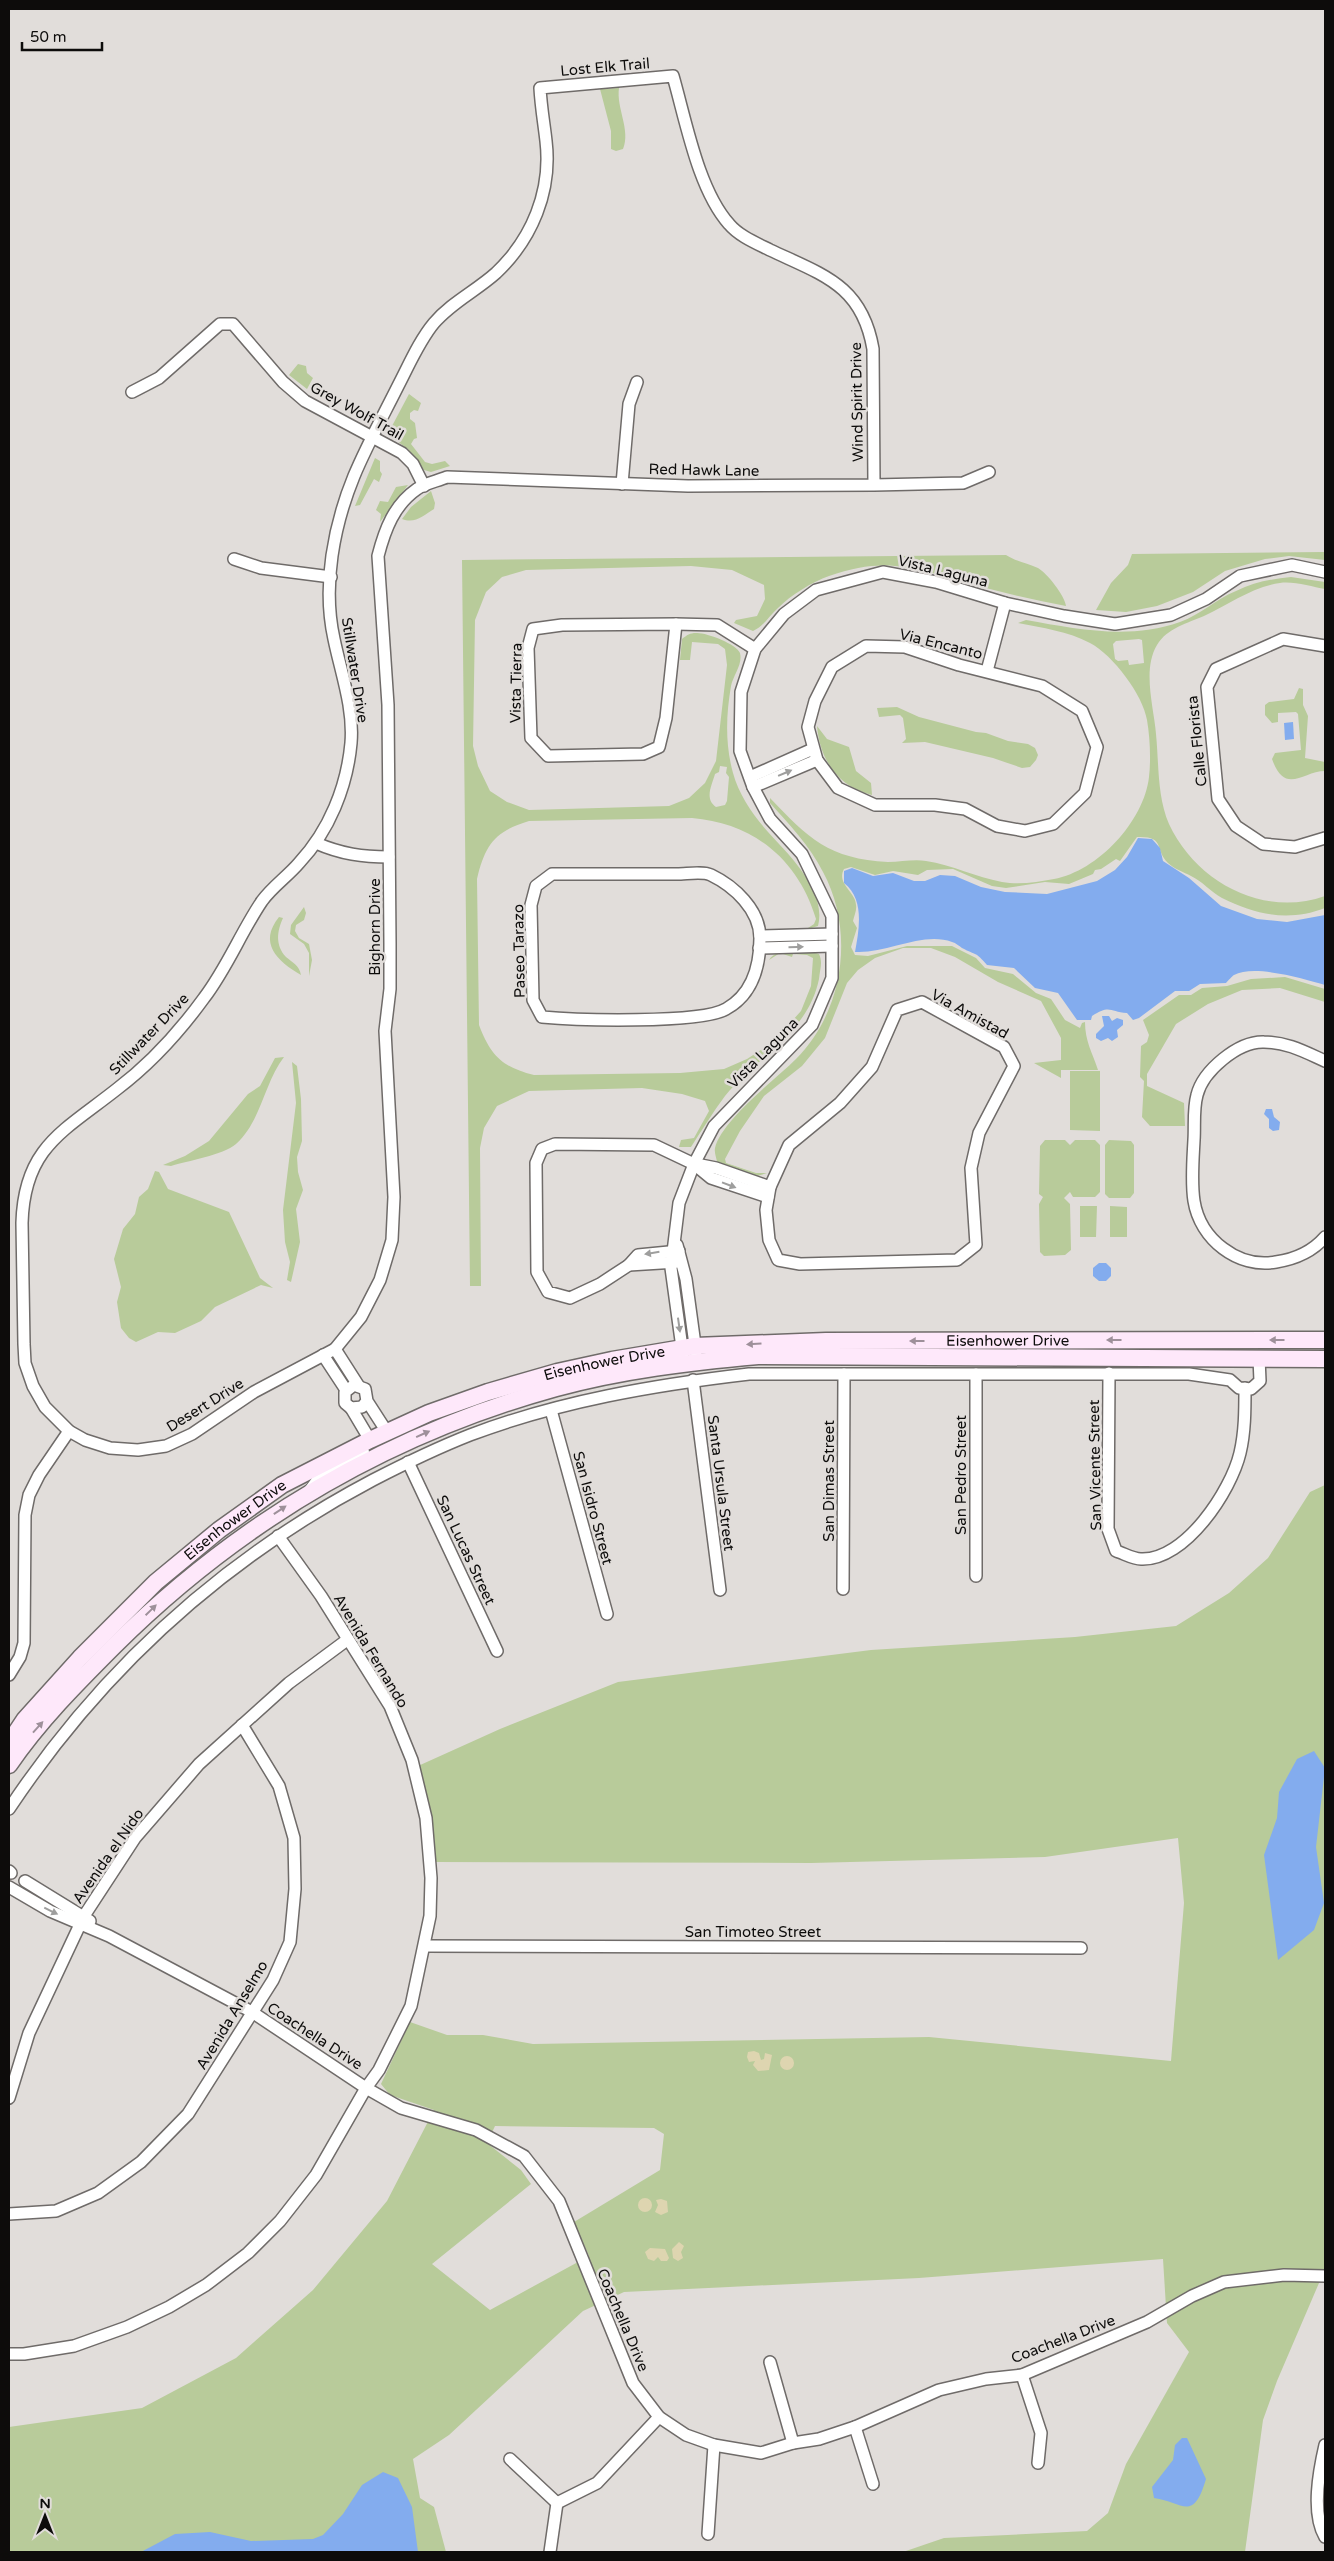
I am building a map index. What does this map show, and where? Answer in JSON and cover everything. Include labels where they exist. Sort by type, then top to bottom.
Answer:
[{"type":"main road","name":"Eisenhower Drive","points":[[9,1743],[25,1719],[80,1658],[163,1576],[219,1530],[282,1485],[429,1412],[557,1372],[612,1360],[690,1355],[826,1341],[1325,1340]]},
{"type":"main road","name":"Eisenhower Drive","points":[[9,1765],[24,1742],[79,1682],[155,1606],[218,1554],[281,1509],[379,1454],[486,1410],[557,1387],[690,1355],[1325,1359]]},
{"type":"street","name":"Lost Elk Trail","points":[[540,88],[673,76]]},
{"type":"street","name":"Wind Spirit Drive","points":[[673,76],[705,185],[729,225],[750,241],[822,274],[843,288],[859,308],[870,330],[873,349],[874,485]]},
{"type":"street","name":"Stillwater Drive","points":[[69,1430],[45,1407],[33,1386],[26,1363],[22,1222],[27,1180],[36,1161],[56,1135],[118,1089],[178,1030],[204,998],[229,961],[265,898],[300,863],[316,843],[331,815],[344,782],[351,742],[349,705],[333,635],[330,603],[334,542],[343,505],[372,436],[413,356],[435,322],[507,262],[533,224],[542,200],[546,170],[546,142],[541,114],[540,88]]},
{"type":"street","name":"Grey Wolf Trail","points":[[132,392],[158,378],[220,324],[233,324],[283,382],[304,400],[402,452],[413,464],[421,487]]},
{"type":"street","points":[[622,484],[629,404],[637,382]]},
{"type":"street","name":"Red Hawk Lane","points":[[421,487],[447,477],[688,486],[963,483],[989,472]]},
{"type":"street","name":"Bighorn Drive","points":[[323,1355],[336,1349],[361,1318],[380,1280],[392,1240],[394,1197],[385,1031],[390,989],[387,688],[378,556],[384,532],[397,507],[421,487]]},
{"type":"street","points":[[234,559],[261,568],[331,577]]},
{"type":"street","name":"Vista Laguna","points":[[690,1355],[676,1297],[679,1203],[694,1164],[714,1126],[812,1025],[832,978],[832,916],[802,854],[770,819],[752,782],[740,751],[741,692],[755,649],[784,614],[816,590],[883,572],[936,582],[1005,603],[1064,616],[1115,624],[1171,614],[1206,599],[1240,576],[1292,565],[1325,572]]},
{"type":"street","name":"Via Encanto","points":[[987,671],[1005,603]]},
{"type":"street","name":"Vista Tierra","points":[[676,624],[666,718],[659,747],[643,754],[548,756],[531,738],[528,648],[533,629],[562,625],[676,624],[717,625],[755,649]]},
{"type":"street","name":"Calle Florista","points":[[1325,646],[1283,639],[1216,669],[1207,687],[1218,799],[1236,826],[1263,844],[1295,847],[1325,838]]},
{"type":"street","name":"Via Encanto","points":[[866,646],[905,647],[959,666],[987,671],[1042,686],[1082,711],[1097,747],[1085,793],[1053,824],[1025,831],[997,826],[965,809],[935,804],[875,804],[838,788],[815,754],[808,727],[815,701],[832,667],[866,646]]},
{"type":"street","points":[[752,782],[815,754]]},
{"type":"street","points":[[316,843],[334,851],[362,857],[389,857]]},
{"type":"street","name":"Paseo Tarazo","points":[[552,874],[710,874],[745,899],[758,925],[760,936],[759,948],[758,969],[746,992],[726,1010],[701,1018],[558,1018],[542,1016],[533,1000],[531,905],[536,886],[552,874]]},
{"type":"street","points":[[760,936],[832,940]]},
{"type":"street","points":[[759,948],[832,940]]},
{"type":"street","name":"Via Amistad","points":[[922,1002],[1004,1047],[1014,1066],[978,1133],[971,1168],[976,1245],[957,1260],[800,1264],[778,1260],[769,1240],[766,1210],[769,1192],[788,1145],[840,1103],[872,1068],[897,1010],[922,1002]]},
{"type":"street","points":[[1325,1061],[1293,1046],[1263,1041],[1238,1049],[1219,1062],[1205,1076],[1196,1095],[1194,1150],[1194,1202],[1204,1227],[1215,1243],[1233,1255],[1250,1261],[1268,1264],[1295,1259],[1317,1246],[1325,1237]]},
{"type":"street","points":[[676,1253],[629,1265],[600,1284],[570,1298],[548,1292],[537,1272],[536,1163],[542,1149],[556,1144],[654,1145],[694,1164],[716,1168],[769,1192]]},
{"type":"street","name":"Vista Laguna","points":[[676,1253],[688,1295],[690,1355]]},
{"type":"street","points":[[676,1297],[688,1295]]},
{"type":"street","points":[[310,1492],[324,1474],[377,1444],[386,1432],[367,1401],[367,1393],[358,1385],[336,1349]]},
{"type":"street","points":[[323,1355],[346,1390]]},
{"type":"street","name":"Desert Drive","points":[[69,1430],[85,1440],[110,1448],[138,1450],[166,1446],[192,1434],[254,1392],[323,1355]]},
{"type":"street","points":[[1245,1388],[1251,1389],[1260,1381],[1259,1358]]},
{"type":"street","name":"San Vicente Street","points":[[1109,1373],[1108,1529],[1116,1550],[1141,1559],[1168,1554],[1198,1525],[1226,1491],[1240,1454],[1245,1424],[1245,1388]]},
{"type":"street","name":"Eisenhower Drive","points":[[9,1809],[33,1773],[87,1704],[141,1646],[195,1598],[278,1536],[344,1495],[408,1462],[469,1435],[602,1396],[693,1380],[749,1374],[1189,1374],[1230,1380],[1239,1388],[1245,1388]]},
{"type":"street","name":"San Dimas Street","points":[[843,1589],[844,1374]]},
{"type":"street","name":"San Pedro Street","points":[[976,1374],[976,1576]]},
{"type":"street","name":"Santa Ursula Street","points":[[693,1380],[720,1590]]},
{"type":"street","points":[[358,1385],[350,1386],[346,1390],[344,1399],[370,1440]]},
{"type":"street","points":[[351,1408],[362,1407],[367,1401]]},
{"type":"street","name":"San Isidro Street","points":[[550,1410],[606,1614]]},
{"type":"street","points":[[9,1675],[20,1657],[24,1644],[25,1516],[29,1495],[69,1430]]},
{"type":"street","name":"San Lucas Street","points":[[408,1462],[497,1651]]},
{"type":"street","name":"Avenida Fernando","points":[[9,2354],[24,2354],[74,2346],[128,2327],[169,2307],[206,2285],[248,2253],[280,2220],[316,2175],[366,2088],[379,2070],[411,2006],[430,1916],[431,1878],[426,1818],[412,1760],[390,1706],[321,1596],[278,1536]]},
{"type":"street","name":"Avenida el Nido","points":[[9,2098],[29,2033],[83,1920],[142,1831],[199,1764],[289,1683],[347,1640]]},
{"type":"street","name":"Avenida Anselmo","points":[[9,2214],[56,2211],[98,2194],[141,2162],[188,2114],[273,1980],[290,1942],[295,1889],[294,1838],[279,1786],[242,1725]]},
{"type":"street","name":"Coachella Drive","points":[[25,1881],[109,1936],[252,2012],[366,2088],[401,2108],[476,2130],[524,2156],[559,2202],[633,2383],[659,2417],[686,2435],[714,2445],[761,2453],[792,2443],[819,2439],[855,2427],[939,2390],[986,2379],[1022,2375],[1147,2322],[1192,2296],[1224,2282],[1284,2275],[1325,2276]]},
{"type":"street","name":"Coachella Drive","points":[[9,1887],[50,1910],[83,1920]]},
{"type":"street","name":"San Timoteo Street","points":[[425,1946],[1081,1948]]},
{"type":"street","points":[[770,2362],[792,2443]]},
{"type":"street","points":[[1022,2375],[1041,2433],[1038,2463]]},
{"type":"street","points":[[557,2503],[597,2484],[659,2417]]},
{"type":"street","points":[[855,2427],[873,2484]]},
{"type":"street","points":[[708,2534],[714,2445]]},
{"type":"street","points":[[1325,2445],[1317,2484],[1320,2529],[1325,2537]]},
{"type":"street","points":[[510,2459],[557,2503]]},
{"type":"street","points":[[550,2552],[557,2503]]},
{"type":"green space","points":[[619,88],[619,103],[625,142],[623,149],[616,151],[611,149],[611,131],[600,89]]},
{"type":"green space","points":[[298,364],[306,366],[307,373],[313,378],[307,389],[289,375]]},
{"type":"green space","points":[[409,394],[421,403],[418,411],[414,410],[410,413],[410,419],[415,423],[417,438],[411,444],[425,462],[432,464],[445,461],[450,466],[431,472],[424,470],[408,449],[394,439],[391,432],[392,426]]},
{"type":"green space","points":[[375,458],[380,461],[380,471],[382,474],[379,482],[374,479],[360,505],[355,506]]},
{"type":"green space","points":[[408,485],[380,522],[381,514],[376,510],[380,501],[388,502],[396,487]]},
{"type":"green space","points":[[431,491],[435,503],[434,509],[415,520],[402,519],[411,507]]},
{"type":"green space","points":[[1325,552],[1325,560],[1289,556],[1265,559],[1225,571],[1193,592],[1157,606],[1126,612],[1096,610],[1111,583],[1128,565],[1132,554]]},
{"type":"green space","points":[[1006,555],[1042,571],[1059,591],[1066,606],[997,591],[919,570],[886,565],[850,570],[816,582],[789,598],[763,624],[753,631],[734,623],[736,620],[757,616],[765,599],[764,585],[732,570],[691,566],[526,570],[502,577],[486,592],[475,620],[473,746],[478,766],[490,791],[507,802],[529,810],[669,806],[689,798],[705,783],[716,761],[727,665],[725,649],[718,644],[692,642],[690,660],[680,660],[682,639],[689,634],[700,633],[727,642],[738,650],[741,657],[731,686],[727,719],[730,762],[736,781],[743,797],[757,819],[804,874],[817,900],[819,913],[818,926],[805,930],[814,924],[816,919],[798,879],[785,862],[753,836],[735,827],[714,821],[692,818],[529,821],[508,829],[493,841],[488,848],[477,879],[479,1025],[488,1045],[499,1059],[514,1068],[534,1075],[680,1073],[724,1069],[747,1059],[773,1042],[801,1011],[811,986],[813,958],[807,955],[793,954],[792,957],[780,953],[769,960],[778,953],[792,950],[819,954],[821,963],[819,979],[813,998],[804,1015],[780,1043],[725,1096],[691,1147],[679,1147],[681,1140],[694,1138],[709,1111],[705,1101],[682,1094],[642,1088],[529,1091],[497,1106],[484,1128],[480,1148],[481,1286],[470,1286],[462,560]],"holes":[[[720,766],[727,767],[726,773],[729,777],[727,801],[725,805],[716,807],[710,800],[711,787]]]},
{"type":"green space","points":[[1291,577],[1325,582],[1325,589],[1297,583],[1280,583],[1260,588],[1172,630],[1157,645],[1150,666],[1150,689],[1156,734],[1160,791],[1169,824],[1181,845],[1196,863],[1214,878],[1234,890],[1256,898],[1278,902],[1302,902],[1325,896],[1325,908],[1298,915],[1273,915],[1247,909],[1218,896],[1195,878],[1170,865],[1161,853],[1156,841],[1146,837],[1137,837],[1120,861],[1116,859],[1101,869],[1095,870],[1093,874],[1069,884],[1045,882],[1006,888],[992,886],[953,869],[927,870],[918,875],[893,871],[875,875],[851,867],[844,869],[842,879],[853,896],[856,905],[853,921],[857,928],[851,947],[855,955],[868,956],[907,946],[952,946],[976,958],[985,968],[1013,974],[1036,993],[1051,999],[1065,1020],[1080,1028],[1082,1023],[1085,1022],[1088,1041],[1098,1070],[1061,1070],[1061,1078],[1034,1063],[1061,1060],[1061,1038],[1041,1001],[998,982],[955,957],[931,948],[903,948],[875,958],[858,970],[847,983],[825,1038],[802,1066],[764,1096],[740,1131],[725,1159],[726,1163],[756,1173],[767,1173],[754,1177],[717,1163],[715,1148],[728,1125],[751,1100],[796,1059],[812,1040],[825,1018],[834,994],[839,970],[841,944],[839,919],[833,895],[812,853],[770,803],[770,798],[808,835],[835,851],[850,856],[888,862],[926,861],[1008,883],[1042,881],[1071,874],[1087,866],[1102,855],[1128,826],[1138,810],[1145,794],[1149,777],[1150,748],[1147,720],[1140,699],[1126,677],[1099,649],[1082,639],[1055,630],[1018,623],[1026,620],[1064,627],[1103,631],[1142,631],[1180,622],[1229,594],[1250,585]],"holes":[[[1142,640],[1144,663],[1129,665],[1128,660],[1118,661],[1115,659],[1113,644],[1116,641]]]},
{"type":"green space","points":[[1299,688],[1303,689],[1303,705],[1308,716],[1305,758],[1325,762],[1325,771],[1289,779],[1277,770],[1272,759],[1275,753],[1301,750],[1298,714],[1296,712],[1278,713],[1278,722],[1272,723],[1265,715],[1265,705],[1269,702],[1294,699]]},
{"type":"green space","points":[[897,707],[919,717],[986,733],[1008,741],[1028,744],[1035,748],[1038,755],[1030,767],[1022,768],[993,758],[925,742],[902,743],[906,739],[903,718],[900,715],[879,717],[877,708]]},
{"type":"green space","points":[[817,726],[827,739],[849,747],[856,771],[871,783],[872,795],[849,786],[840,779],[827,761],[822,750]]},
{"type":"green space","points":[[304,907],[306,913],[304,920],[296,925],[295,931],[299,938],[309,944],[312,960],[309,976],[309,953],[304,944],[290,934],[291,925]]},
{"type":"green space","points":[[279,917],[283,918],[278,933],[280,948],[286,957],[297,966],[301,975],[284,964],[270,943],[273,926]]},
{"type":"green space","points":[[1285,977],[1325,989],[1325,1002],[1280,988],[1242,990],[1208,1004],[1176,1024],[1147,1074],[1147,1086],[1184,1103],[1185,1126],[1150,1126],[1142,1117],[1144,1081],[1140,1077],[1141,1046],[1147,1042],[1149,1035],[1143,1020],[1179,995],[1191,995],[1202,988],[1227,986],[1251,979]]},
{"type":"green space","points":[[284,1057],[277,1067],[251,1125],[236,1144],[205,1157],[171,1166],[163,1165],[185,1156],[209,1141],[248,1094],[260,1086],[275,1058]]},
{"type":"green space","points":[[292,1062],[297,1066],[301,1099],[302,1141],[297,1157],[298,1172],[303,1190],[296,1209],[300,1242],[291,1282],[287,1280],[290,1262],[285,1242],[283,1210],[296,1103]]},
{"type":"green space","points":[[1070,1071],[1100,1071],[1100,1131],[1070,1130]]},
{"type":"green space","points":[[1045,1140],[1065,1140],[1070,1145],[1075,1140],[1095,1140],[1100,1145],[1100,1192],[1095,1197],[1073,1197],[1070,1192],[1064,1198],[1070,1204],[1071,1250],[1065,1255],[1044,1256],[1040,1252],[1039,1204],[1043,1197],[1039,1194],[1040,1146]]},
{"type":"green space","points":[[1109,1140],[1131,1141],[1134,1145],[1134,1193],[1130,1198],[1109,1198],[1105,1194],[1105,1145]]},
{"type":"green space","points":[[155,1171],[159,1172],[168,1189],[229,1212],[260,1278],[273,1288],[261,1285],[215,1307],[201,1321],[175,1333],[158,1332],[136,1342],[129,1338],[121,1328],[117,1302],[121,1287],[114,1259],[123,1229],[135,1214],[139,1197],[148,1189]]},
{"type":"green space","points":[[1080,1206],[1097,1206],[1096,1237],[1080,1237]]},
{"type":"green space","points":[[1110,1206],[1127,1207],[1127,1237],[1110,1237]]},
{"type":"green space","points":[[1325,1485],[1325,2276],[1322,2276],[1277,2381],[1263,2420],[1245,2552],[903,2552],[944,2538],[1087,2531],[1108,2513],[1126,2464],[1189,2352],[1167,2323],[1163,2259],[919,2278],[624,2292],[583,2311],[449,2435],[413,2459],[420,2498],[434,2507],[446,2552],[9,2552],[9,2427],[142,2408],[236,2358],[313,2290],[387,2201],[434,2110],[390,2095],[381,2084],[410,2022],[447,2035],[483,2035],[533,2044],[929,2037],[1171,2061],[1184,1903],[1178,1838],[1045,1857],[811,1863],[436,1862],[433,1829],[418,1766],[500,1729],[618,1682],[871,1650],[1075,1637],[1176,1626],[1229,1593],[1268,1558],[1310,1492]],"holes":[[[495,2126],[654,2128],[664,2134],[660,2170],[574,2222],[589,2256],[490,2310],[432,2264],[531,2184],[521,2170],[487,2143]]]},
{"type":"sand","points":[[754,2051],[759,2053],[761,2060],[764,2059],[765,2053],[772,2055],[769,2070],[758,2071],[753,2065],[755,2061],[749,2062],[748,2052]]},
{"type":"sand","points":[[784,2056],[790,2056],[794,2063],[790,2070],[784,2070],[780,2066],[780,2060]]},
{"type":"sand","points":[[642,2198],[648,2198],[652,2205],[648,2212],[642,2212],[638,2208],[638,2202]]},
{"type":"sand","points":[[656,2200],[667,2201],[668,2212],[661,2215],[655,2212],[658,2205]]},
{"type":"sand","points":[[679,2242],[684,2246],[681,2252],[683,2258],[678,2261],[673,2258],[672,2249]]},
{"type":"sand","points":[[650,2248],[665,2249],[669,2258],[667,2261],[661,2261],[658,2257],[654,2261],[648,2259],[645,2252]]},
{"type":"water","points":[[1293,722],[1294,739],[1285,740],[1284,723]]},
{"type":"water","points":[[1138,838],[1152,839],[1160,848],[1163,861],[1189,878],[1221,906],[1257,919],[1287,922],[1325,915],[1325,985],[1280,974],[1254,971],[1243,972],[1234,975],[1226,983],[1200,984],[1189,991],[1175,991],[1139,1018],[1133,1020],[1127,1013],[1103,1010],[1092,1016],[1091,1020],[1077,1020],[1058,993],[1035,988],[1014,968],[987,965],[978,956],[952,942],[941,939],[929,939],[879,950],[855,952],[859,925],[858,906],[851,890],[844,883],[844,871],[852,868],[873,876],[893,873],[914,881],[925,881],[940,875],[955,876],[981,887],[1005,892],[1047,894],[1097,881],[1115,870],[1127,857]]},
{"type":"water","points":[[1102,1016],[1109,1016],[1112,1021],[1117,1018],[1123,1020],[1123,1025],[1117,1030],[1118,1037],[1112,1041],[1108,1038],[1101,1041],[1096,1038],[1096,1034],[1104,1026]]},
{"type":"water","points":[[1266,1109],[1272,1109],[1274,1117],[1280,1122],[1279,1130],[1273,1131],[1269,1128],[1269,1119],[1264,1114]]},
{"type":"water","points":[[1099,1263],[1106,1263],[1111,1268],[1111,1276],[1106,1281],[1099,1281],[1093,1276],[1093,1268]]},
{"type":"water","points":[[1314,1751],[1325,1768],[1316,1847],[1324,1903],[1314,1930],[1278,1960],[1264,1855],[1277,1818],[1279,1792],[1297,1759]]},
{"type":"water","points":[[1182,2438],[1187,2438],[1206,2479],[1196,2501],[1186,2506],[1154,2498],[1152,2487],[1173,2460],[1175,2445]]},
{"type":"water","points":[[383,2472],[398,2478],[412,2507],[418,2552],[141,2552],[175,2534],[210,2532],[251,2541],[313,2539],[323,2535],[343,2514],[362,2485]]}]
